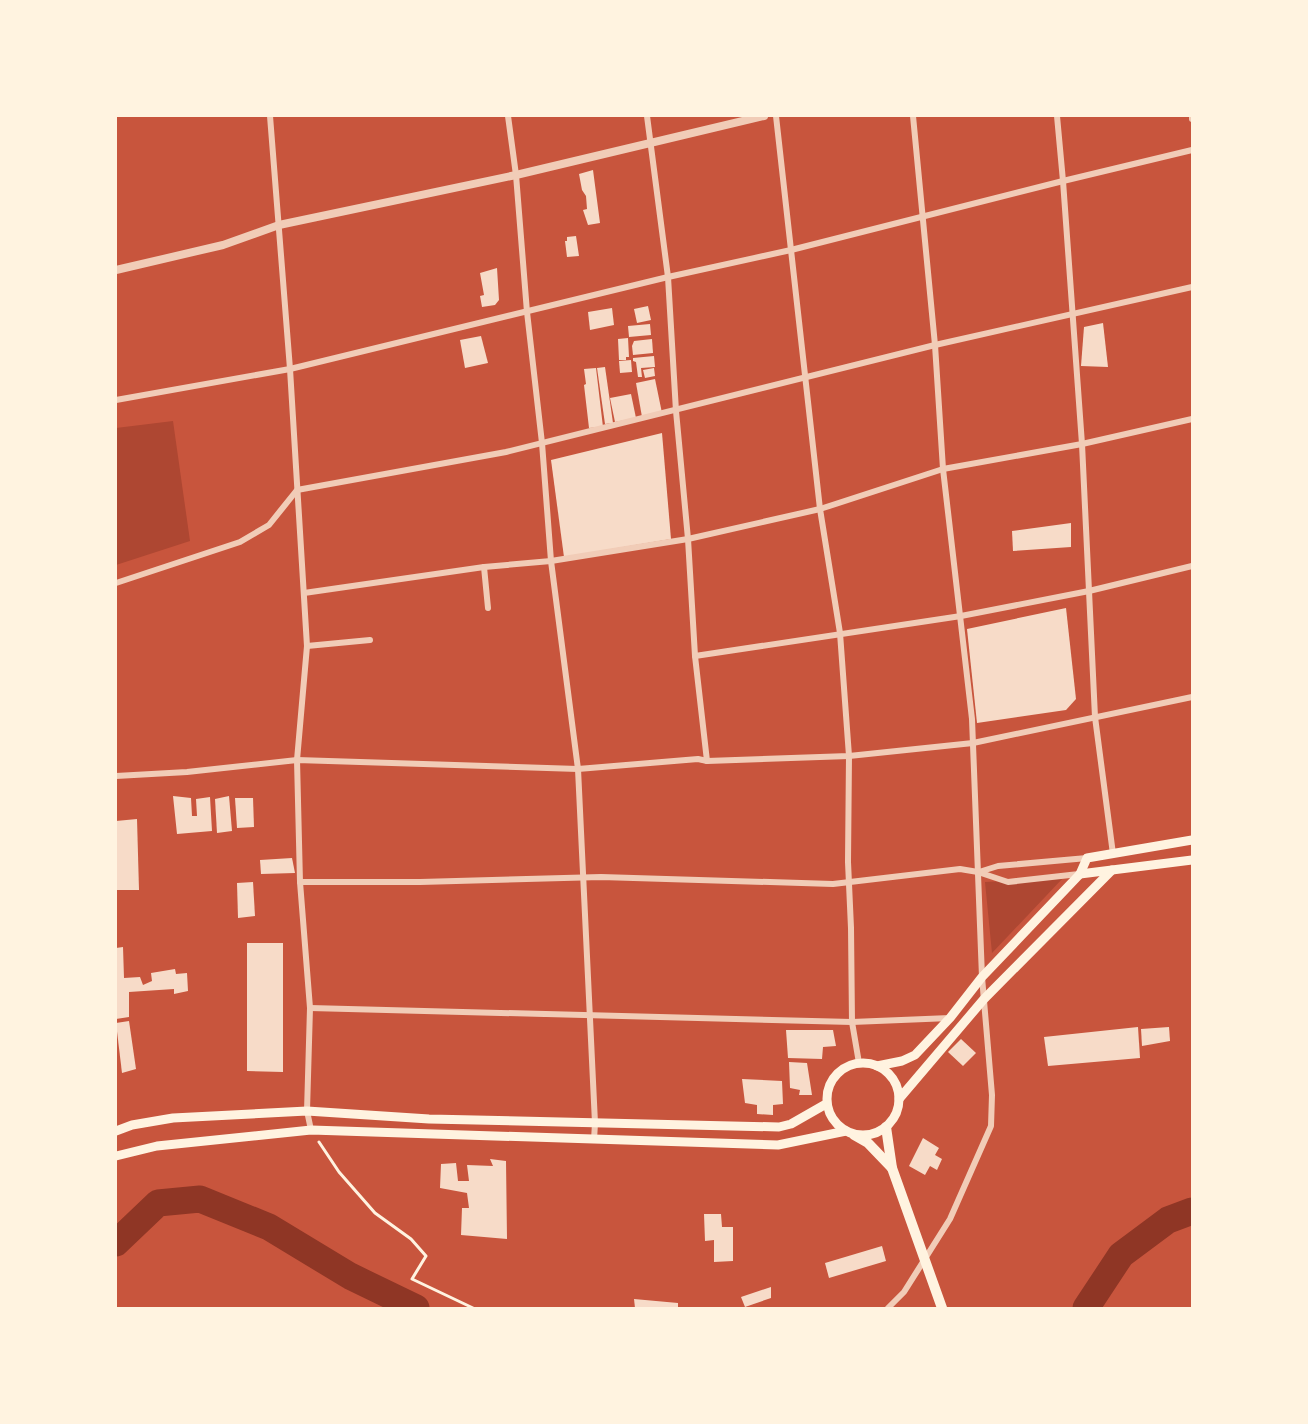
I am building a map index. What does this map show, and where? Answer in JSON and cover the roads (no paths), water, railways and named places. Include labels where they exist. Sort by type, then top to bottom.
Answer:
[{"type":"main road","points":[[892,1168],[868,1143],[836,1124],[830,1115],[826,1104],[827,1092],[838,1072],[859,1063],[877,1066],[902,1061],[915,1055],[950,1018],[982,977],[1080,874],[1087,858],[1192,840]]},
{"type":"main road","points":[[899,1099],[984,999],[1112,870],[1113,854]]},
{"type":"main road","points":[[1080,874],[1192,860]]},
{"type":"main road","points":[[116,1156],[157,1146],[311,1130],[778,1145],[850,1133],[865,1136],[886,1127],[898,1110],[899,1099],[893,1079],[877,1066]]},
{"type":"main road","points":[[116,1131],[173,1118],[307,1111],[429,1119],[779,1127],[791,1124],[826,1104]]},
{"type":"main road","points":[[886,1127],[892,1168],[942,1308]]},
{"type":"street","points":[[270,116],[291,369],[307,646],[297,760],[300,882],[310,1008],[307,1111],[311,1130]]},
{"type":"street","points":[[508,116],[516,176],[526,312],[542,443],[551,561],[578,769],[594,1140]]},
{"type":"street","points":[[647,116],[668,277],[695,656],[707,761]]},
{"type":"street","points":[[116,270],[224,245],[279,225],[516,176],[764,116]]},
{"type":"street","points":[[776,116],[820,509],[840,633],[849,756],[848,862],[852,1022],[859,1063]]},
{"type":"street","points":[[888,1308],[904,1292],[950,1219],[991,1126],[993,1095],[982,977],[973,743],[961,616],[943,469],[914,116]]},
{"type":"street","points":[[1057,116],[1082,444],[1095,717],[1113,854]]},
{"type":"street","points":[[116,400],[291,369],[668,277],[791,250],[1192,150]]},
{"type":"street","points":[[116,583],[240,542],[269,525],[297,490],[506,452],[934,345],[1192,287]]},
{"type":"street","points":[[304,592],[484,567],[551,561],[688,539],[820,509],[943,469],[1082,444],[1192,419]]},
{"type":"street","points":[[695,656],[961,616],[1089,591],[1192,566]]},
{"type":"street","points":[[484,567],[488,608]]},
{"type":"street","points":[[307,646],[370,640]]},
{"type":"street","points":[[116,776],[187,772],[297,760],[578,769],[698,759],[707,761],[849,756],[973,743],[1192,697]]},
{"type":"street","points":[[978,872],[998,866],[1087,858]]},
{"type":"street","points":[[300,882],[584,878],[833,884],[960,868],[1008,882],[1080,874]]},
{"type":"street","points":[[310,1008],[852,1022],[950,1018]]},
{"type":"waterway","points":[[116,1243],[158,1203],[200,1199],[269,1227],[350,1276],[416,1308]]},
{"type":"waterway","points":[[1086,1308],[1121,1255],[1168,1220],[1192,1211]]}]
